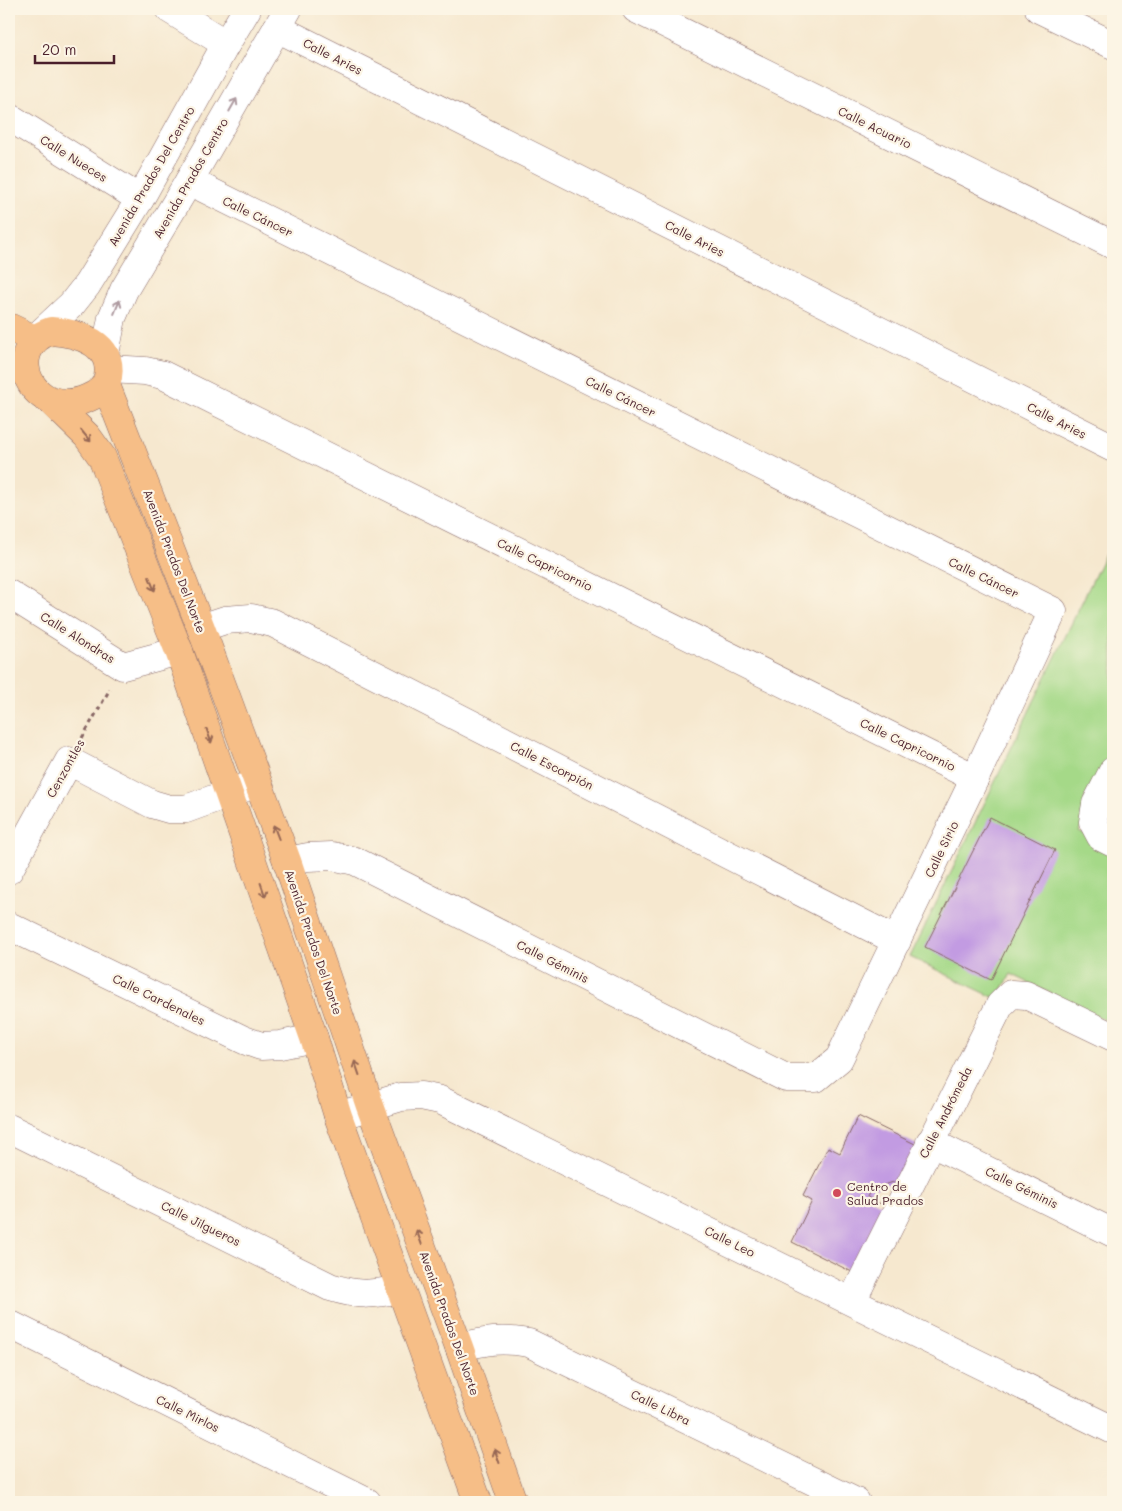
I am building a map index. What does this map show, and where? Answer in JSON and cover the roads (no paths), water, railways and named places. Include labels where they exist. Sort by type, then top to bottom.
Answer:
[{"type":"main road","points":[[51,331],[65,332],[82,337],[95,344],[107,369],[95,395],[82,401],[68,404],[52,402],[39,396],[28,389],[14,375],[18,356],[27,333],[51,331]]},
{"type":"main road","name":"Avenida Prados Del Norte","points":[[107,369],[287,861],[370,1106],[459,1347],[513,1502]]},
{"type":"main road","points":[[52,402],[87,436],[102,457],[179,651],[314,1038],[338,1116],[478,1502]]},
{"type":"street","points":[[170,9],[226,44]]},
{"type":"street","name":"Avenida Prados Del Centro","points":[[27,333],[72,304],[87,285],[140,199],[247,9]]},
{"type":"street","name":"Calle Acuario","points":[[636,9],[1113,245]]},
{"type":"street","points":[[1039,9],[1113,45]]},
{"type":"street","name":"Avenida Prados Centro","points":[[107,369],[112,318],[124,290],[282,18]]},
{"type":"street","name":"Calle Aries","points":[[282,18],[1113,448]]},
{"type":"street","name":"Calle Nueces","points":[[9,117],[140,199]]},
{"type":"street","name":"Calle Cáncer","points":[[189,181],[1053,611]]},
{"type":"street","name":"Calle Capricornio","points":[[107,369],[144,371],[163,375],[975,778]]},
{"type":"street","name":"Calle Alondras","points":[[9,594],[123,666],[179,651]]},
{"type":"street","name":"Calle Sirio","points":[[816,1078],[839,1059],[975,778],[1053,611]]},
{"type":"street","name":"Calle Escorpión","points":[[201,628],[225,620],[251,618],[273,623],[897,941]]},
{"type":"street","name":"Cenzontles","points":[[9,870],[69,760],[152,804],[169,809],[186,809],[229,793]]},
{"type":"street","points":[[1107,840],[1093,822],[1096,804],[1113,771]]},
{"type":"street","points":[[229,793],[257,783]]},
{"type":"street","name":"Calle Géminis","points":[[287,861],[308,857],[332,856],[354,862],[786,1078],[816,1078]]},
{"type":"street","name":"Calle Cardenales","points":[[9,926],[244,1040],[261,1046],[280,1045],[314,1038]]},
{"type":"street","name":"Calle Andrómeda","points":[[852,1301],[1000,1004],[1011,994],[1026,995],[1113,1037]]},
{"type":"street","name":"Calle Leo","points":[[338,1116],[401,1097],[421,1096],[440,1100],[1113,1430]]},
{"type":"street","name":"Calle Jilgueros","points":[[9,1128],[330,1287],[351,1293],[373,1294],[400,1289]]},
{"type":"street","name":"Calle Géminis","points":[[930,1142],[1113,1233]]},
{"type":"street","name":"Calle Mirlos","points":[[9,1324],[367,1502]]},
{"type":"street","name":"Calle Libra","points":[[459,1347],[488,1340],[509,1339],[529,1343],[856,1502]]},
{"type":"place","name":"Centro de Salud Prados","points":[[837,1193]]}]
